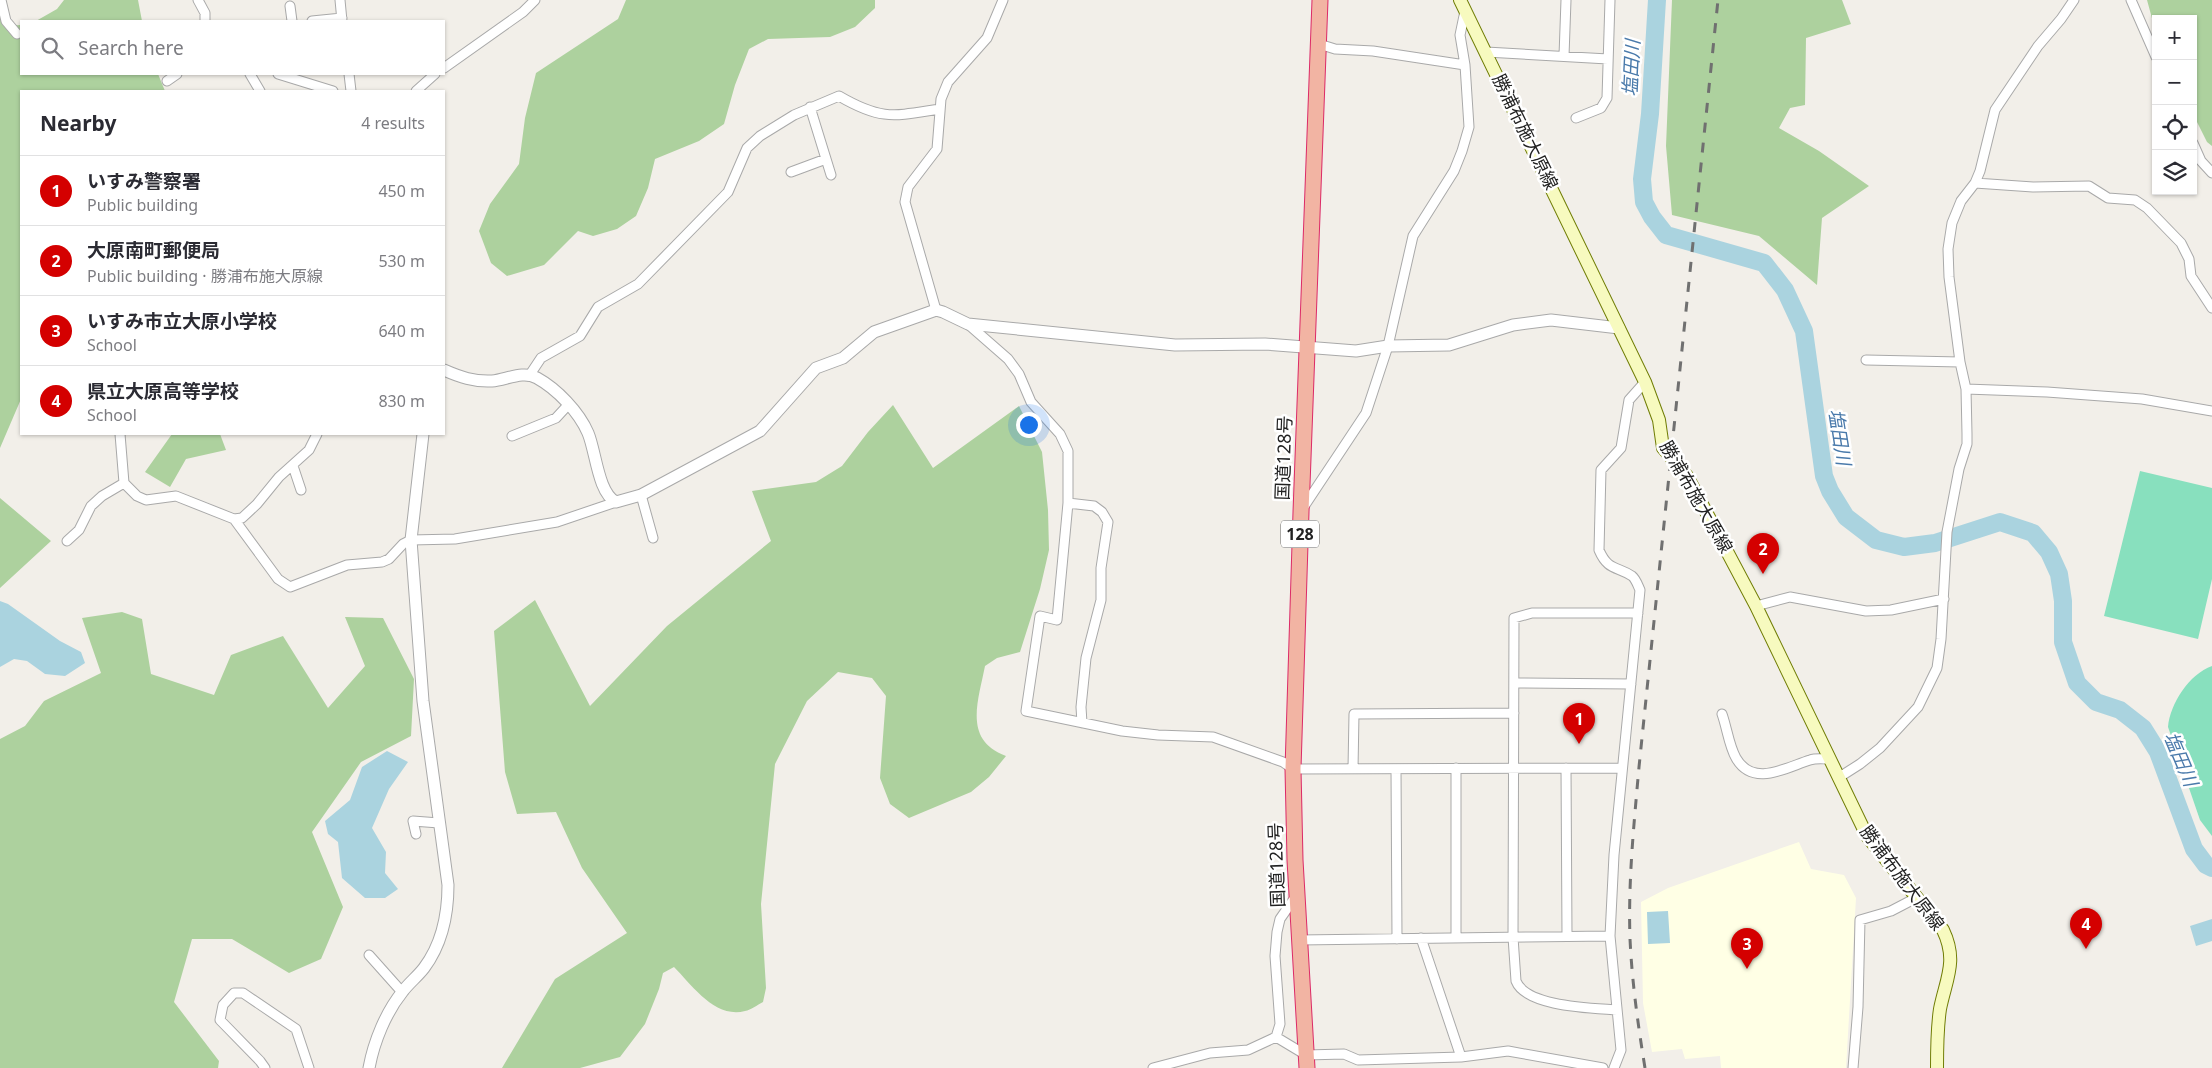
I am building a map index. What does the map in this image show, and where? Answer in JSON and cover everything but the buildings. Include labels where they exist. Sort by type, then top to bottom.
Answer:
[{"type":"highway","name":"国道128号","points":[[1306,1061],[1296,896],[1293,769],[1320,0]]},
{"type":"main road","name":"勝浦布施大原線","points":[[1462,5],[1645,382],[1659,420],[1663,448],[1687,476],[1756,606],[1867,836],[1943,930],[1952,954],[1937,1034],[1937,1068]]},
{"type":"street","points":[[1,0],[6,21],[17,34]]},
{"type":"street","points":[[198,0],[205,12],[205,20]]},
{"type":"street","points":[[340,0],[342,20]]},
{"type":"street","points":[[445,67],[523,12],[535,0]]},
{"type":"street","points":[[936,310],[905,202],[908,187],[937,149],[941,99],[948,82],[987,38],[1003,0]]},
{"type":"street","points":[[1564,56],[1566,0]]},
{"type":"street","points":[[1576,118],[1601,108],[1607,98],[1610,0]]},
{"type":"street","points":[[1838,778],[1880,748],[1918,707],[1937,668],[1944,600],[1944,556],[1947,532],[1959,469],[1967,444],[1966,390],[1960,362],[1949,277],[1948,249],[1952,223],[1961,201],[1975,183],[1984,160],[1989,128],[1995,110],[2038,46],[2062,19],[2074,0]]},
{"type":"street","points":[[2131,0],[2152,49]]},
{"type":"street","points":[[1301,512],[1366,413],[1388,346],[1413,236],[1454,171],[1469,127],[1465,66],[1460,35],[1462,5]]},
{"type":"street","points":[[290,6],[292,20]]},
{"type":"street","points":[[1319,44],[1335,49],[1373,51],[1465,66]]},
{"type":"street","points":[[1486,52],[1608,59]]},
{"type":"street","points":[[167,81],[176,75]]},
{"type":"street","points":[[251,75],[259,90]]},
{"type":"street","points":[[281,75],[330,90]]},
{"type":"street","points":[[349,75],[351,90]]},
{"type":"street","points":[[417,90],[434,75]]},
{"type":"street","points":[[529,376],[541,358],[580,336],[598,307],[638,284],[728,192],[747,148],[785,120],[810,107],[839,96],[874,114],[893,116],[940,109]]},
{"type":"street","points":[[810,107],[831,175]]},
{"type":"street","points":[[2196,150],[2201,161],[2212,173]]},
{"type":"street","points":[[791,172],[826,159]]},
{"type":"street","points":[[1975,183],[2033,187],[2089,186],[2108,198],[2135,200],[2153,214],[2181,243],[2189,259],[2191,276],[2212,308]]},
{"type":"street","points":[[234,519],[278,579],[290,587],[347,565],[382,562],[389,559],[403,544],[411,540],[455,539],[557,522],[641,495],[760,431],[816,368],[843,358],[874,332],[936,310],[968,324],[1008,359],[1019,374],[1031,402],[1060,434],[1068,451],[1068,503],[1056,620],[1040,616],[1026,711],[1122,731],[1158,735],[1213,737],[1283,762],[1293,769],[1622,768]]},
{"type":"street","points":[[968,324],[1175,346],[1264,344],[1307,349],[1356,351],[1388,346],[1449,345],[1513,325],[1551,320],[1619,328]]},
{"type":"street","points":[[1866,360],[1960,362]]},
{"type":"street","points":[[445,370],[466,379],[491,381],[524,375],[535,377],[554,390],[588,432],[606,494],[616,502]]},
{"type":"street","points":[[1614,1068],[1621,1050],[1610,936],[1614,855],[1640,590],[1634,577],[1609,566],[1599,550],[1601,470],[1621,448],[1630,400],[1645,382]]},
{"type":"street","points":[[1966,390],[2047,392],[2142,399],[2212,411]]},
{"type":"street","points":[[512,436],[556,418],[568,405]]},
{"type":"street","points":[[120,435],[124,483],[137,496],[146,500],[176,496],[234,519],[242,518],[257,504],[279,476],[293,466],[308,450],[315,435]]},
{"type":"street","points":[[369,1068],[381,1029],[402,992],[424,968],[438,941],[448,908],[448,884],[422,701],[411,540],[423,435]]},
{"type":"street","points":[[293,466],[301,490]]},
{"type":"street","points":[[67,541],[79,530],[91,506],[102,496],[124,483]]},
{"type":"street","points":[[641,495],[653,538]]},
{"type":"street","points":[[1068,503],[1094,506],[1102,512],[1108,522],[1100,568],[1101,600],[1086,658],[1082,723]]},
{"type":"street","points":[[1756,606],[1790,597],[1866,611],[1892,610],[1944,600]]},
{"type":"street","points":[[1617,1010],[1563,1005],[1527,994],[1518,988],[1516,981],[1513,937],[1514,618],[1532,613],[1638,613]]},
{"type":"street","points":[[1514,683],[1631,684]]},
{"type":"street","points":[[1353,769],[1354,714],[1514,713]]},
{"type":"street","points":[[1722,714],[1737,759],[1746,769],[1756,773],[1769,774],[1812,759],[1829,759]]},
{"type":"street","points":[[1456,768],[1456,938]]},
{"type":"street","points":[[1566,768],[1568,936]]},
{"type":"street","points":[[1396,769],[1397,939]]},
{"type":"street","points":[[416,834],[413,821],[439,823]]},
{"type":"street","points":[[1154,1068],[1210,1053],[1248,1050],[1276,1037],[1280,1024],[1275,956],[1277,932],[1280,919],[1296,896]]},
{"type":"street","points":[[1853,1068],[1858,1007],[1860,920],[1891,911],[1916,898]]},
{"type":"street","points":[[1299,940],[1610,936]]},
{"type":"street","points":[[1421,938],[1461,1057]]},
{"type":"street","points":[[369,955],[402,992]]},
{"type":"street","points":[[265,1068],[220,1020],[223,1005],[234,993],[243,993],[296,1029],[310,1068]]},
{"type":"street","points":[[1276,1037],[1306,1061],[1344,1054],[1358,1060],[1408,1063],[1508,1051],[1556,1064],[1603,1068]]},
{"type":"shaded area","points":[[1799,842],[1811,869],[1844,875],[1856,898],[1846,1068],[1721,1068],[1720,1056],[1685,1059],[1682,1049],[1652,1052],[1643,1003],[1641,902],[1668,888]]},
{"type":"green space","points":[[0,0],[4,0],[3,26],[20,25],[20,75],[158,75],[165,90],[20,90],[20,401],[0,448]]},
{"type":"green space","points":[[64,0],[138,0],[142,20],[38,20],[57,9]]},
{"type":"green space","points":[[626,0],[875,0],[875,8],[855,27],[830,37],[768,39],[749,49],[735,85],[724,124],[699,141],[655,159],[648,188],[636,216],[617,229],[593,236],[578,231],[544,265],[507,276],[491,263],[479,231],[490,204],[519,164],[525,118],[536,73],[618,19]]},
{"type":"green space","points":[[1672,0],[1842,0],[1851,24],[1806,38],[1805,105],[1790,108],[1779,128],[1819,151],[1869,186],[1822,218],[1817,285],[1759,236],[1672,215],[1666,146]]},
{"type":"green space","points":[[2147,0],[2212,0],[2212,146],[2207,142],[2197,122],[2197,15],[2152,15],[2152,18]]},
{"type":"green space","points":[[893,405],[933,468],[1019,406],[1042,452],[1048,510],[1049,550],[1040,589],[1020,652],[997,658],[985,666],[977,706],[979,730],[984,740],[992,749],[1006,756],[989,777],[971,792],[909,818],[890,804],[880,778],[886,696],[872,678],[838,672],[807,701],[775,764],[761,904],[766,988],[763,1002],[745,1011],[734,1012],[724,1010],[705,999],[674,967],[663,973],[659,989],[645,1024],[620,1057],[580,1068],[502,1068],[555,979],[627,933],[582,868],[556,812],[517,814],[505,772],[494,631],[535,600],[590,706],[667,626],[771,541],[752,491],[816,482],[842,466],[868,432]]},
{"type":"green space","points":[[171,435],[220,435],[226,450],[186,459],[170,487],[145,472]]},
{"type":"green space","points":[[2140,471],[2212,488],[2212,579],[2198,639],[2104,616]]},
{"type":"green space","points":[[0,498],[51,541],[0,588]]},
{"type":"green space","points":[[122,612],[142,619],[151,674],[214,695],[231,655],[283,636],[328,708],[365,666],[345,617],[383,618],[414,679],[411,736],[361,762],[312,832],[343,907],[321,959],[289,973],[232,939],[192,939],[174,1002],[219,1061],[218,1068],[0,1068],[0,739],[25,726],[44,701],[101,673],[82,618]]},
{"type":"green space","points":[[2212,666],[2212,836],[2200,820],[2168,727],[2172,709],[2182,691],[2196,676]]},
{"type":"water","points":[[0,601],[8,604],[60,641],[81,652],[85,663],[65,676],[45,674],[27,661],[14,659],[0,667]]},
{"type":"water","points":[[387,751],[408,762],[389,789],[372,828],[386,852],[385,873],[398,889],[385,898],[365,898],[342,878],[338,842],[328,834],[325,821],[350,800],[362,767]]},
{"type":"water","points":[[1668,911],[1670,943],[1648,944],[1647,912]]},
{"type":"water","points":[[2212,919],[2212,941],[2196,946],[2190,926]]},
{"type":"waterway","name":"塩田川","points":[[1657,0],[1650,114],[1642,179],[1644,202],[1652,217],[1666,235],[1764,263],[1785,290],[1804,331],[1824,476],[1830,491],[1846,517],[1876,540],[1904,547],[1935,543],[2000,522],[2033,533],[2049,552],[2059,574],[2063,601],[2063,642],[2077,683],[2096,702],[2120,710],[2143,728],[2158,752],[2194,849],[2206,865],[2212,868]]},
{"type":"railway","points":[[1645,1068],[1631,955],[1630,896],[1632,853],[1639,767],[1718,0]]},
{"type":"place","name":"大原南町郵便局","points":[[1763,574]]},
{"type":"place","name":"いすみ警察署","points":[[1579,744]]},
{"type":"place","name":"県立大原高等学校","points":[[2086,949]]},
{"type":"place","name":"いすみ市立大原小学校","points":[[1747,969]]}]
